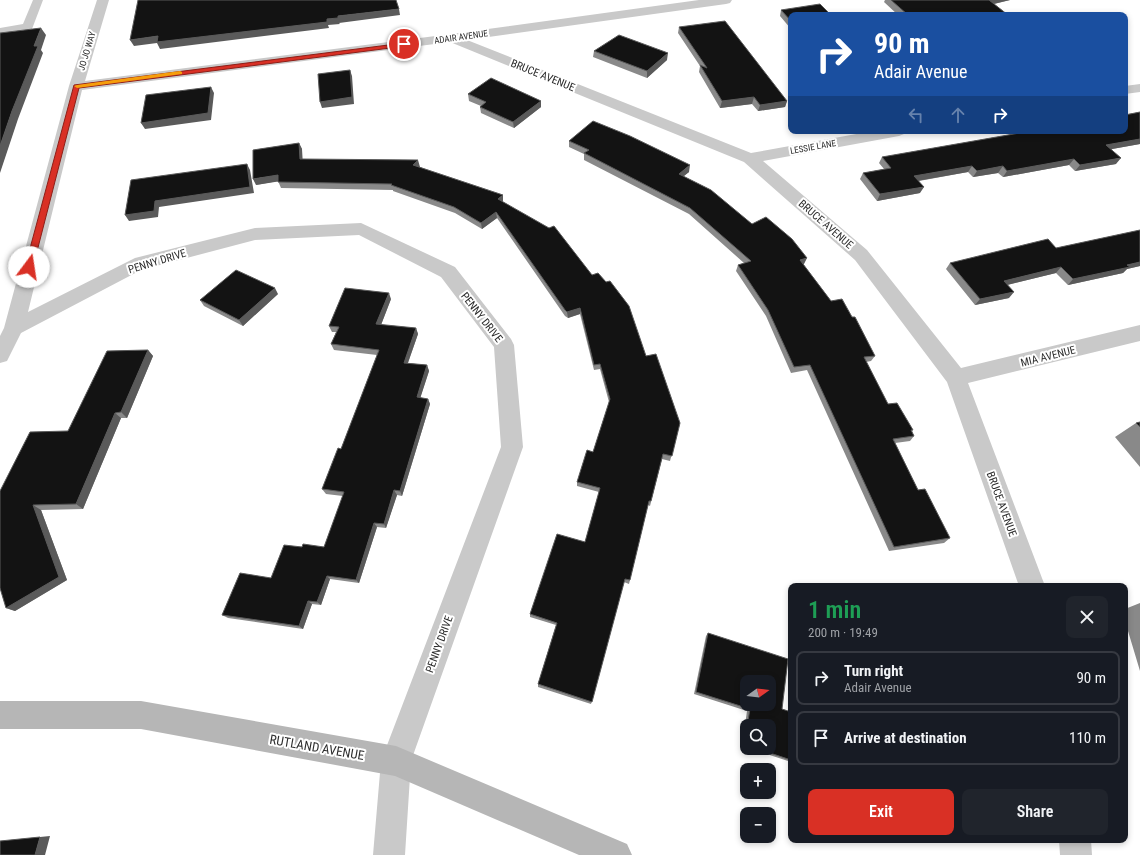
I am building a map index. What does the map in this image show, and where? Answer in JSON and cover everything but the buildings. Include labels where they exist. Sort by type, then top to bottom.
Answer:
[{"type":"street","name":"JO JO WAY","points":[[0,355],[14,328],[76,86],[103,0]]},
{"type":"street","name":"ADAIR AVENUE","points":[[76,86],[451,38],[726,0]]},
{"type":"street","name":"BRUCE AVENUE","points":[[451,38],[750,158],[862,255],[956,378],[1031,583]]},
{"type":"street","points":[[1128,90],[1140,88]]},
{"type":"street","name":"LESSIE LANE","points":[[750,158],[882,134]]},
{"type":"street","name":"PENNY DRIVE","points":[[14,328],[135,265],[255,234],[361,229],[448,272],[504,345],[512,447],[396,761],[389,855]]},
{"type":"street","name":"MIA AVENUE","points":[[956,378],[1140,333]]},
{"type":"street","name":"RUTLAND AVENUE","points":[[0,715],[141,715],[396,761],[616,855]]},
{"type":"street","points":[[1075,843],[1076,855]]},
{"type":"lane","points":[[0,31],[28,27],[38,0]]},
{"type":"slow traffic","points":[[77,86],[180,73]]},
{"type":"route","points":[[29,267],[76,86],[404,44]]}]
